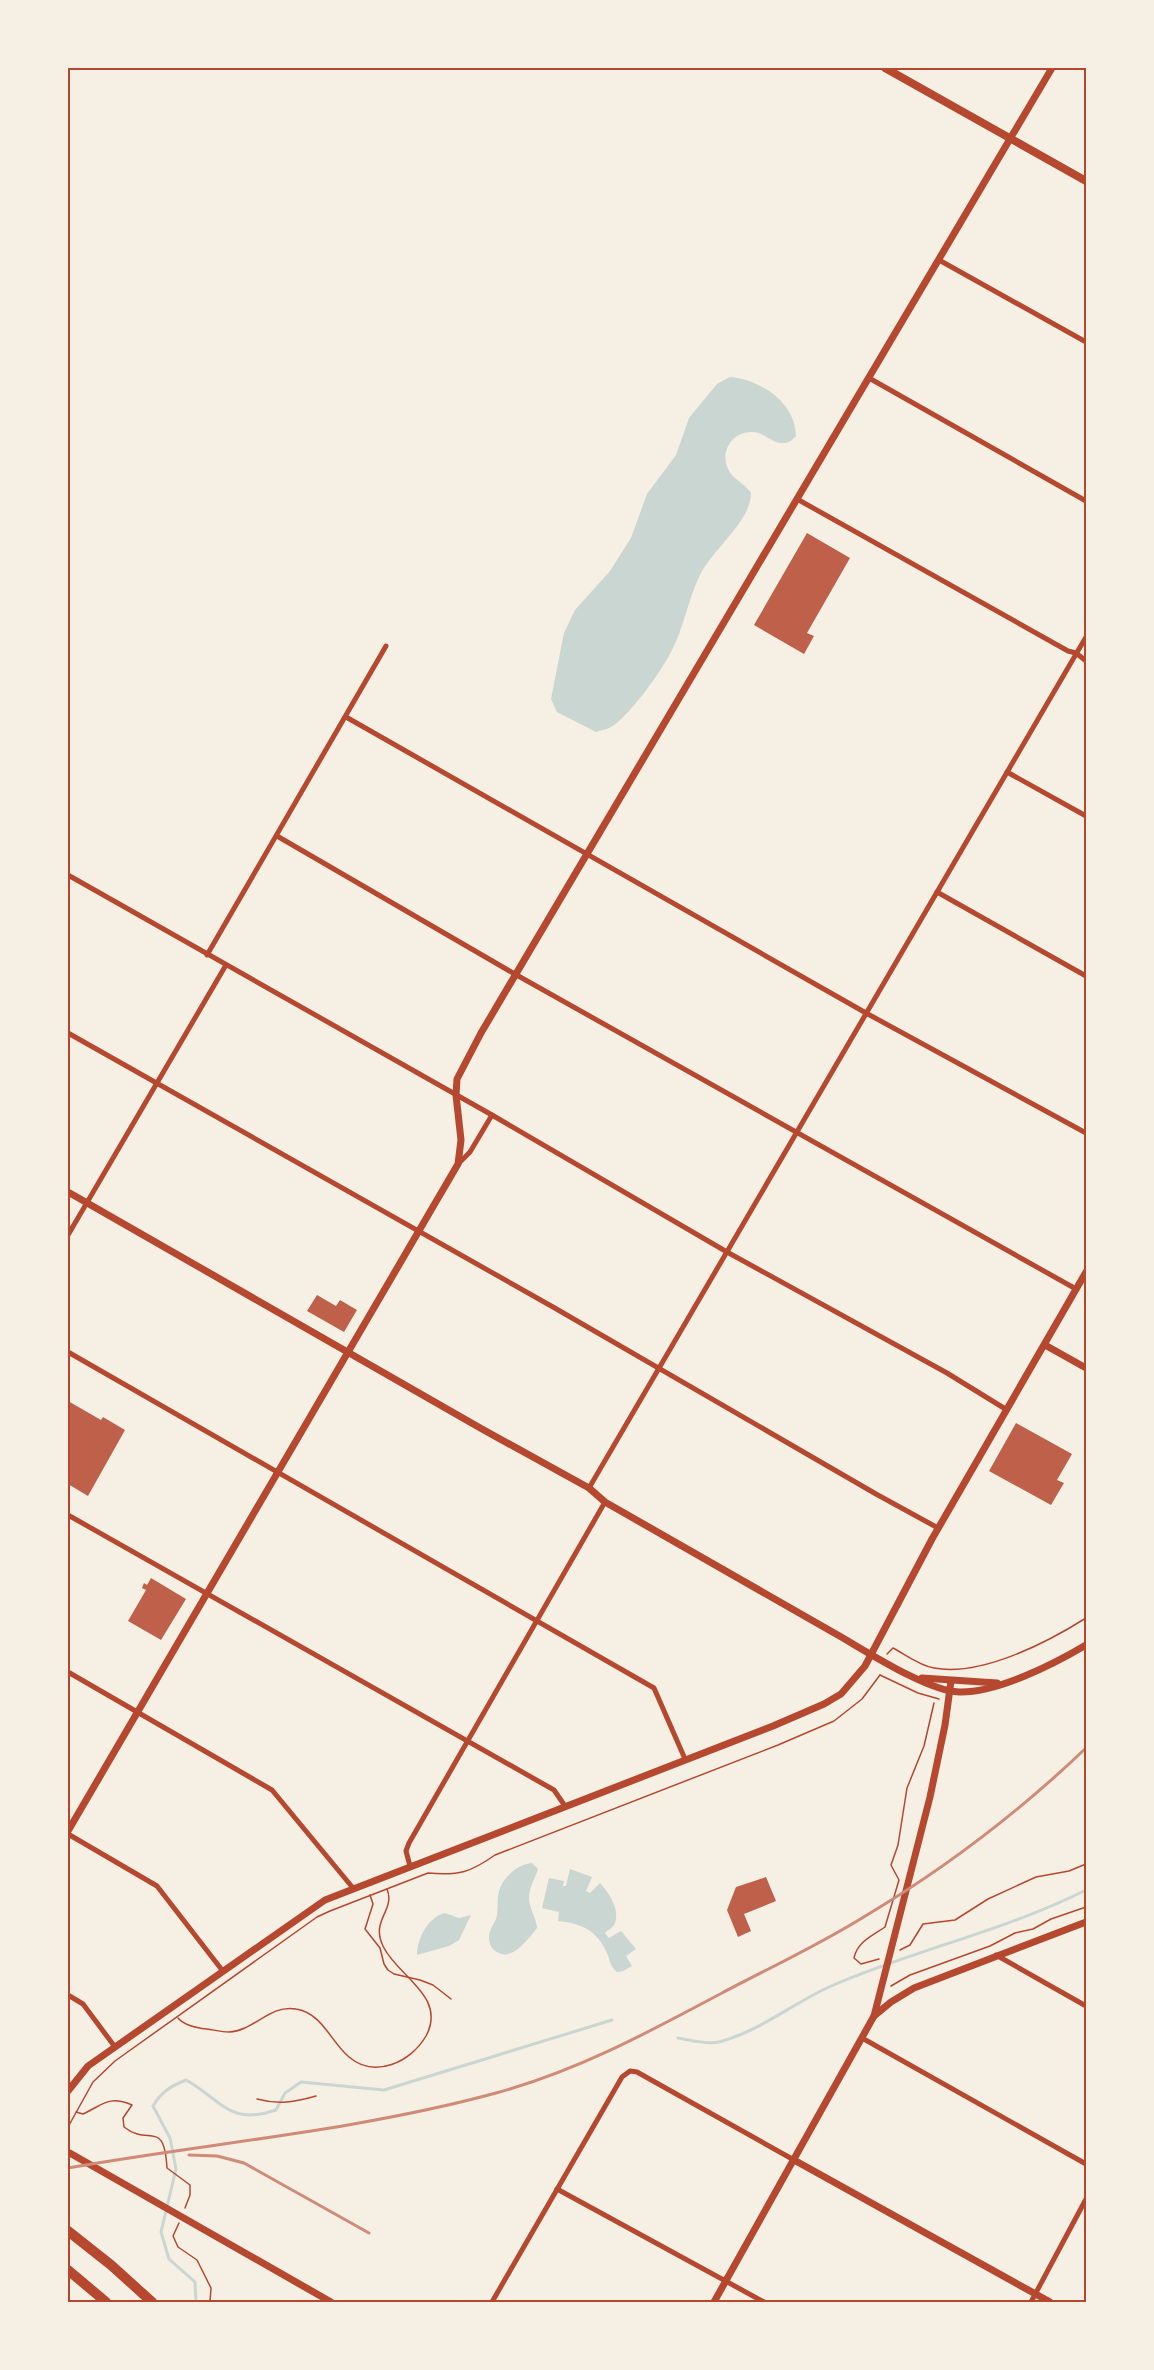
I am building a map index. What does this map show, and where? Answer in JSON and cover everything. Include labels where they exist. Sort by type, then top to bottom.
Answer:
[{"type":"highway","points":[[68,2231],[152,2302]]},
{"type":"highway","points":[[68,2270],[106,2302]]},
{"type":"main road","points":[[885,68],[1086,181]]},
{"type":"street","points":[[458,1164],[461,1140],[456,1095],[457,1079],[462,1068],[1052,68]]},
{"type":"street","points":[[939,260],[1086,342]]},
{"type":"street","points":[[869,378],[1086,501]]},
{"type":"street","points":[[797,499],[1068,651],[1076,653],[1086,661]]},
{"type":"street","points":[[589,1488],[1086,637]]},
{"type":"street","points":[[207,955],[386,646]]},
{"type":"street","points":[[346,717],[866,1013],[1086,1133]]},
{"type":"street","points":[[1006,772],[1086,816]]},
{"type":"street","points":[[277,836],[796,1133],[1076,1289]]},
{"type":"street","points":[[68,875],[492,1115],[727,1252],[947,1373],[1007,1410]]},
{"type":"street","points":[[937,892],[1086,976]]},
{"type":"street","points":[[68,1235],[226,965]]},
{"type":"street","points":[[68,1033],[938,1528]]},
{"type":"street","points":[[222,1970],[157,1886],[68,1833],[458,1164],[470,1152],[492,1115]]},
{"type":"street","points":[[68,1192],[589,1488],[605,1502],[914,1677],[950,1691],[978,1691],[1061,1660],[1086,1645]]},
{"type":"street","points":[[68,2091],[88,2066],[325,1900],[825,1704],[841,1694],[854,1682],[872,1654],[898,1599],[1086,1272]]},
{"type":"street","points":[[1044,1345],[1086,1368]]},
{"type":"street","points":[[68,1352],[654,1688],[686,1759]]},
{"type":"street","points":[[410,1866],[406,1851],[409,1843],[605,1502]]},
{"type":"street","points":[[68,1515],[554,1790],[565,1806]]},
{"type":"street","points":[[68,1672],[272,1790],[353,1888]]},
{"type":"street","points":[[914,1677],[1003,1683]]},
{"type":"street","points":[[714,2302],[874,2016],[930,1797],[945,1725],[951,1681]]},
{"type":"street","points":[[874,2016],[914,1988],[1086,1922]]},
{"type":"street","points":[[996,1956],[1086,2006]]},
{"type":"street","points":[[68,1995],[82,2004],[115,2047]]},
{"type":"street","points":[[862,2038],[1086,2164]]},
{"type":"street","points":[[492,2302],[622,2077],[630,2071],[638,2072],[1050,2302]]},
{"type":"street","points":[[68,2152],[331,2302]]},
{"type":"street","points":[[557,2189],[764,2302]]},
{"type":"street","points":[[1030,2302],[1086,2199]]},
{"type":"path","points":[[890,1649],[893,1648],[935,1669],[964,1668],[1026,1651],[1086,1618]]},
{"type":"path","points":[[878,1670],[880,1675],[918,1693],[940,1699]]},
{"type":"path","points":[[68,2127],[93,2082],[106,2068],[317,1917],[428,1873],[473,1870],[495,1855],[780,1745],[834,1721],[862,1699],[880,1675]]},
{"type":"path","points":[[884,1957],[861,1964],[854,1958],[859,1945],[885,1927],[899,1880],[891,1865],[898,1845],[907,1788],[924,1746],[934,1703]]},
{"type":"path","points":[[893,1953],[910,1945],[923,1924],[955,1920],[988,1899],[1036,1877],[1086,1864]]},
{"type":"path","points":[[177,2017],[182,2023],[199,2028],[230,2032],[248,2026],[276,2010],[295,2008],[306,2011],[324,2026],[355,2061],[376,2067],[391,2066],[402,2060],[426,2036],[430,2012],[426,1997],[383,1948],[380,1920],[390,1904],[387,1888]]},
{"type":"path","points":[[370,1895],[373,1904],[365,1929],[380,1948],[388,1970],[394,1974],[433,1985],[451,1999]]},
{"type":"path","points":[[879,1992],[910,1975],[992,1945],[1015,1933],[1037,1927],[1051,1918],[1086,1907]]},
{"type":"path","points":[[256,2099],[273,2103],[292,2103],[316,2096]]},
{"type":"path","points":[[76,2112],[83,2114],[100,2104],[116,2099],[132,2106],[123,2118],[124,2127],[130,2132],[158,2137],[166,2147],[167,2168],[190,2185]]},
{"type":"path","points":[[197,2260],[211,2288],[210,2302]]},
{"type":"shaded area","points":[[730,377],[764,388],[783,403],[790,413],[796,436],[791,441],[780,443],[758,433],[746,432],[733,439],[725,459],[731,474],[751,493],[745,514],[699,577],[676,641],[653,681],[617,723],[596,732],[557,712],[551,699],[564,633],[575,610],[610,571],[631,538],[647,494],[676,455],[689,418],[717,384]]},
{"type":"shaded area","points":[[532,1863],[538,1869],[529,1898],[537,1928],[520,1948],[508,1954],[497,1952],[491,1946],[489,1934],[497,1915],[499,1891],[512,1872]]},
{"type":"shaded area","points":[[570,1869],[592,1877],[586,1891],[590,1893],[600,1883],[610,1896],[615,1907],[616,1918],[613,1926],[605,1933],[609,1938],[621,1931],[636,1949],[626,1956],[632,1966],[617,1972],[604,1946],[594,1934],[582,1926],[558,1921],[559,1912],[542,1908],[549,1878],[564,1881],[563,1886],[566,1886]]},
{"type":"shaded area","points":[[445,1913],[459,1918],[471,1915],[459,1940],[449,1946],[417,1955],[419,1942],[429,1924],[433,1919]]},
{"type":"building","points":[[807,533],[850,558],[807,633],[814,636],[804,654],[754,625]]},
{"type":"building","points":[[317,1295],[336,1306],[340,1300],[357,1310],[344,1332],[307,1311]]},
{"type":"building","points":[[68,1401],[101,1420],[103,1417],[125,1430],[88,1496],[68,1484],[68,1425],[70,1421],[68,1420]]},
{"type":"building","points":[[1016,1423],[1072,1454],[1057,1480],[1064,1483],[1051,1505],[989,1471]]},
{"type":"building","points":[[151,1578],[186,1599],[161,1640],[128,1621],[146,1590],[142,1588],[144,1583],[147,1585]]},
{"type":"building","points":[[766,1877],[776,1901],[744,1914],[751,1931],[738,1937],[727,1910],[736,1887]]},
{"type":"waterway","points":[[678,2038],[709,2043],[734,2037],[829,1987],[1023,1917],[1086,1890]]},
{"type":"waterway","points":[[196,2302],[195,2282],[169,2259],[161,2232],[176,2169],[170,2138],[153,2106],[167,2090],[186,2080],[236,2113],[260,2114],[276,2110],[285,2093],[301,2082],[384,2090],[612,2020]]},
{"type":"railway","points":[[68,2168],[390,2117],[496,2093],[555,2074],[640,2036],[810,1947],[892,1900],[1007,1818],[1086,1748]]},
{"type":"railway","points":[[189,2155],[217,2156],[244,2163],[369,2233]]}]
